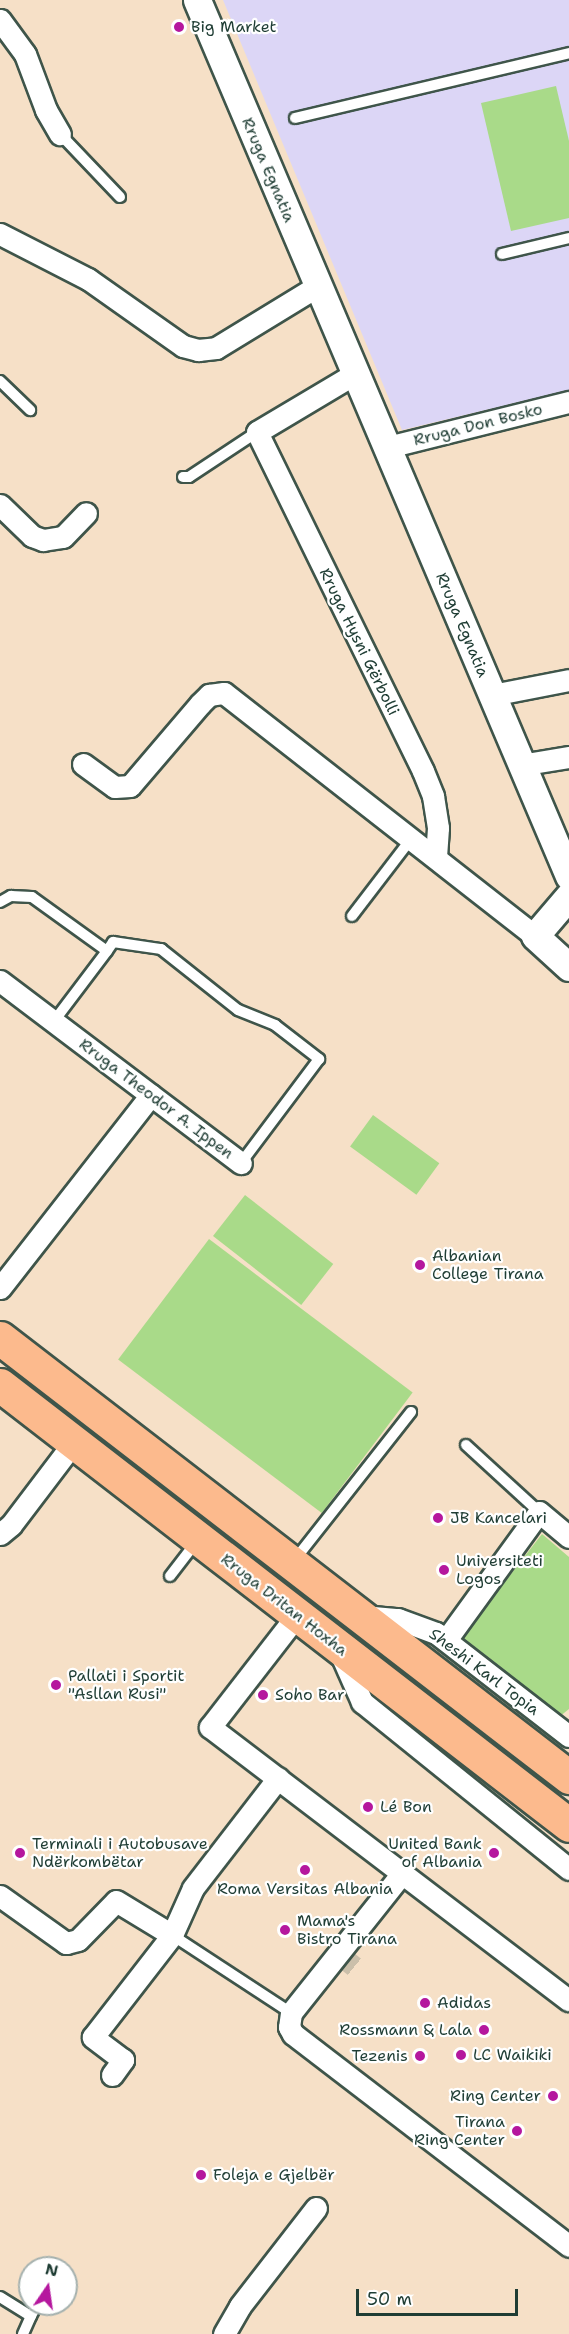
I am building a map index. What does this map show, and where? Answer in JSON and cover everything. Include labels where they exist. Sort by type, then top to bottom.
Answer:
[{"type":"main road","points":[[0,1338],[569,1777]]},
{"type":"main road","name":"Rruga Dritan Hoxha","points":[[0,1385],[569,1825]]},
{"type":"street","name":"Rruga Egnatia","points":[[196,0],[569,876]]},
{"type":"street","points":[[0,20],[25,54],[45,110],[60,134]]},
{"type":"street","points":[[0,234],[88,279],[183,346],[198,350],[216,348],[316,286]]},
{"type":"street","points":[[257,432],[356,373]]},
{"type":"street","name":"Rruga Don Bosko","points":[[388,447],[569,402]]},
{"type":"street","name":"Rruga Hysni Gërbolli","points":[[257,432],[423,771],[434,806],[436,858]]},
{"type":"street","points":[[0,505],[32,536],[43,540],[63,537],[86,513]]},
{"type":"street","points":[[492,695],[569,680]]},
{"type":"street","points":[[83,764],[115,787],[130,786],[209,695],[224,693],[535,936],[569,967]]},
{"type":"street","points":[[520,765],[569,756]]},
{"type":"street","points":[[535,936],[569,896]]},
{"type":"street","name":"Rruga Theodor A. Ippen","points":[[0,981],[241,1163]]},
{"type":"street","points":[[0,1288],[151,1095]]},
{"type":"street","points":[[0,1534],[12,1525],[74,1442]]},
{"type":"street","points":[[446,1640],[539,1512],[569,1537]]},
{"type":"street","points":[[297,1615],[210,1727],[567,1996]]},
{"type":"street","name":"Sheshi Karl Topia","points":[[357,1615],[417,1624],[446,1640],[565,1727]]},
{"type":"street","points":[[337,1646],[362,1702],[569,1869]]},
{"type":"street","points":[[112,2075],[123,2060],[93,2037],[172,1935],[193,1888],[278,1778]]},
{"type":"street","points":[[403,1872],[291,2013],[289,2027],[293,2034],[569,2246]]},
{"type":"street","points":[[0,1896],[66,1943],[78,1940],[116,1900],[172,1935]]},
{"type":"street","points":[[224,2334],[240,2306],[316,2208]]},
{"type":"lane","points":[[295,118],[569,53]]},
{"type":"lane","points":[[60,134],[120,197]]},
{"type":"lane","points":[[502,254],[569,238]]},
{"type":"lane","points":[[0,381],[30,410]]},
{"type":"lane","points":[[183,477],[189,477],[257,432]]},
{"type":"lane","points":[[352,916],[411,839]]},
{"type":"lane","points":[[0,902],[11,896],[32,897],[107,951],[54,1021]]},
{"type":"lane","name":"Rruga Theodor A. Ippen","points":[[107,951],[113,942],[161,949],[238,1010],[275,1025],[319,1059],[241,1163]]},
{"type":"lane","points":[[291,1564],[411,1413]]},
{"type":"lane","points":[[466,1445],[539,1512]]},
{"type":"lane","points":[[170,1576],[199,1539]]},
{"type":"lane","points":[[172,1935],[291,2013]]},
{"type":"lane","points":[[0,2297],[18,2308]]},
{"type":"lane","points":[[23,2334],[31,2316]]},
{"type":"shaded area","points":[[223,0],[569,0],[569,390],[402,430]]},
{"type":"green space","points":[[556,86],[569,141],[569,218],[511,231],[481,103]]},
{"type":"green space","points":[[373,1115],[439,1163],[416,1195],[350,1147]]},
{"type":"green space","points":[[245,1195],[333,1264],[301,1305],[213,1236]]},
{"type":"green space","points":[[209,1239],[413,1392],[322,1513],[118,1360]]},
{"type":"green space","points":[[542,1534],[569,1557],[569,1709],[559,1717],[459,1641]]},
{"type":"tunnel","points":[[338,1953],[355,1967]]},
{"type":"place","name":"Big Market","points":[[179,27]]},
{"type":"place","name":"Albanian College Tirana","points":[[420,1265]]},
{"type":"place","name":"JB Kancelari","points":[[438,1518]]},
{"type":"place","name":"Universiteti Logos","points":[[444,1570]]},
{"type":"place","name":"Pallati i Sportit \"Asllan Rusi\"","points":[[56,1685]]},
{"type":"place","name":"Soho Bar","points":[[263,1695]]},
{"type":"place","name":"Lé Bon","points":[[368,1807]]},
{"type":"place","name":"Terminali i Autobusave Ndërkombëtar","points":[[20,1853]]},
{"type":"place","name":"United Bank of Albania","points":[[494,1853]]},
{"type":"place","name":"Roma Versitas Albania","points":[[305,1870]]},
{"type":"place","name":"Mama's Bistro Tirana","points":[[285,1930]]},
{"type":"place","name":"Adidas","points":[[425,2003]]},
{"type":"place","name":"Rossmann & Lala","points":[[484,2030]]},
{"type":"place","name":"LC Waikiki","points":[[461,2055]]},
{"type":"place","name":"Tezenis","points":[[420,2056]]},
{"type":"place","name":"Ring Center","points":[[553,2096]]},
{"type":"place","name":"Tirana Ring Center","points":[[517,2131]]},
{"type":"place","name":"Foleja e Gjelbër","points":[[201,2175]]}]
